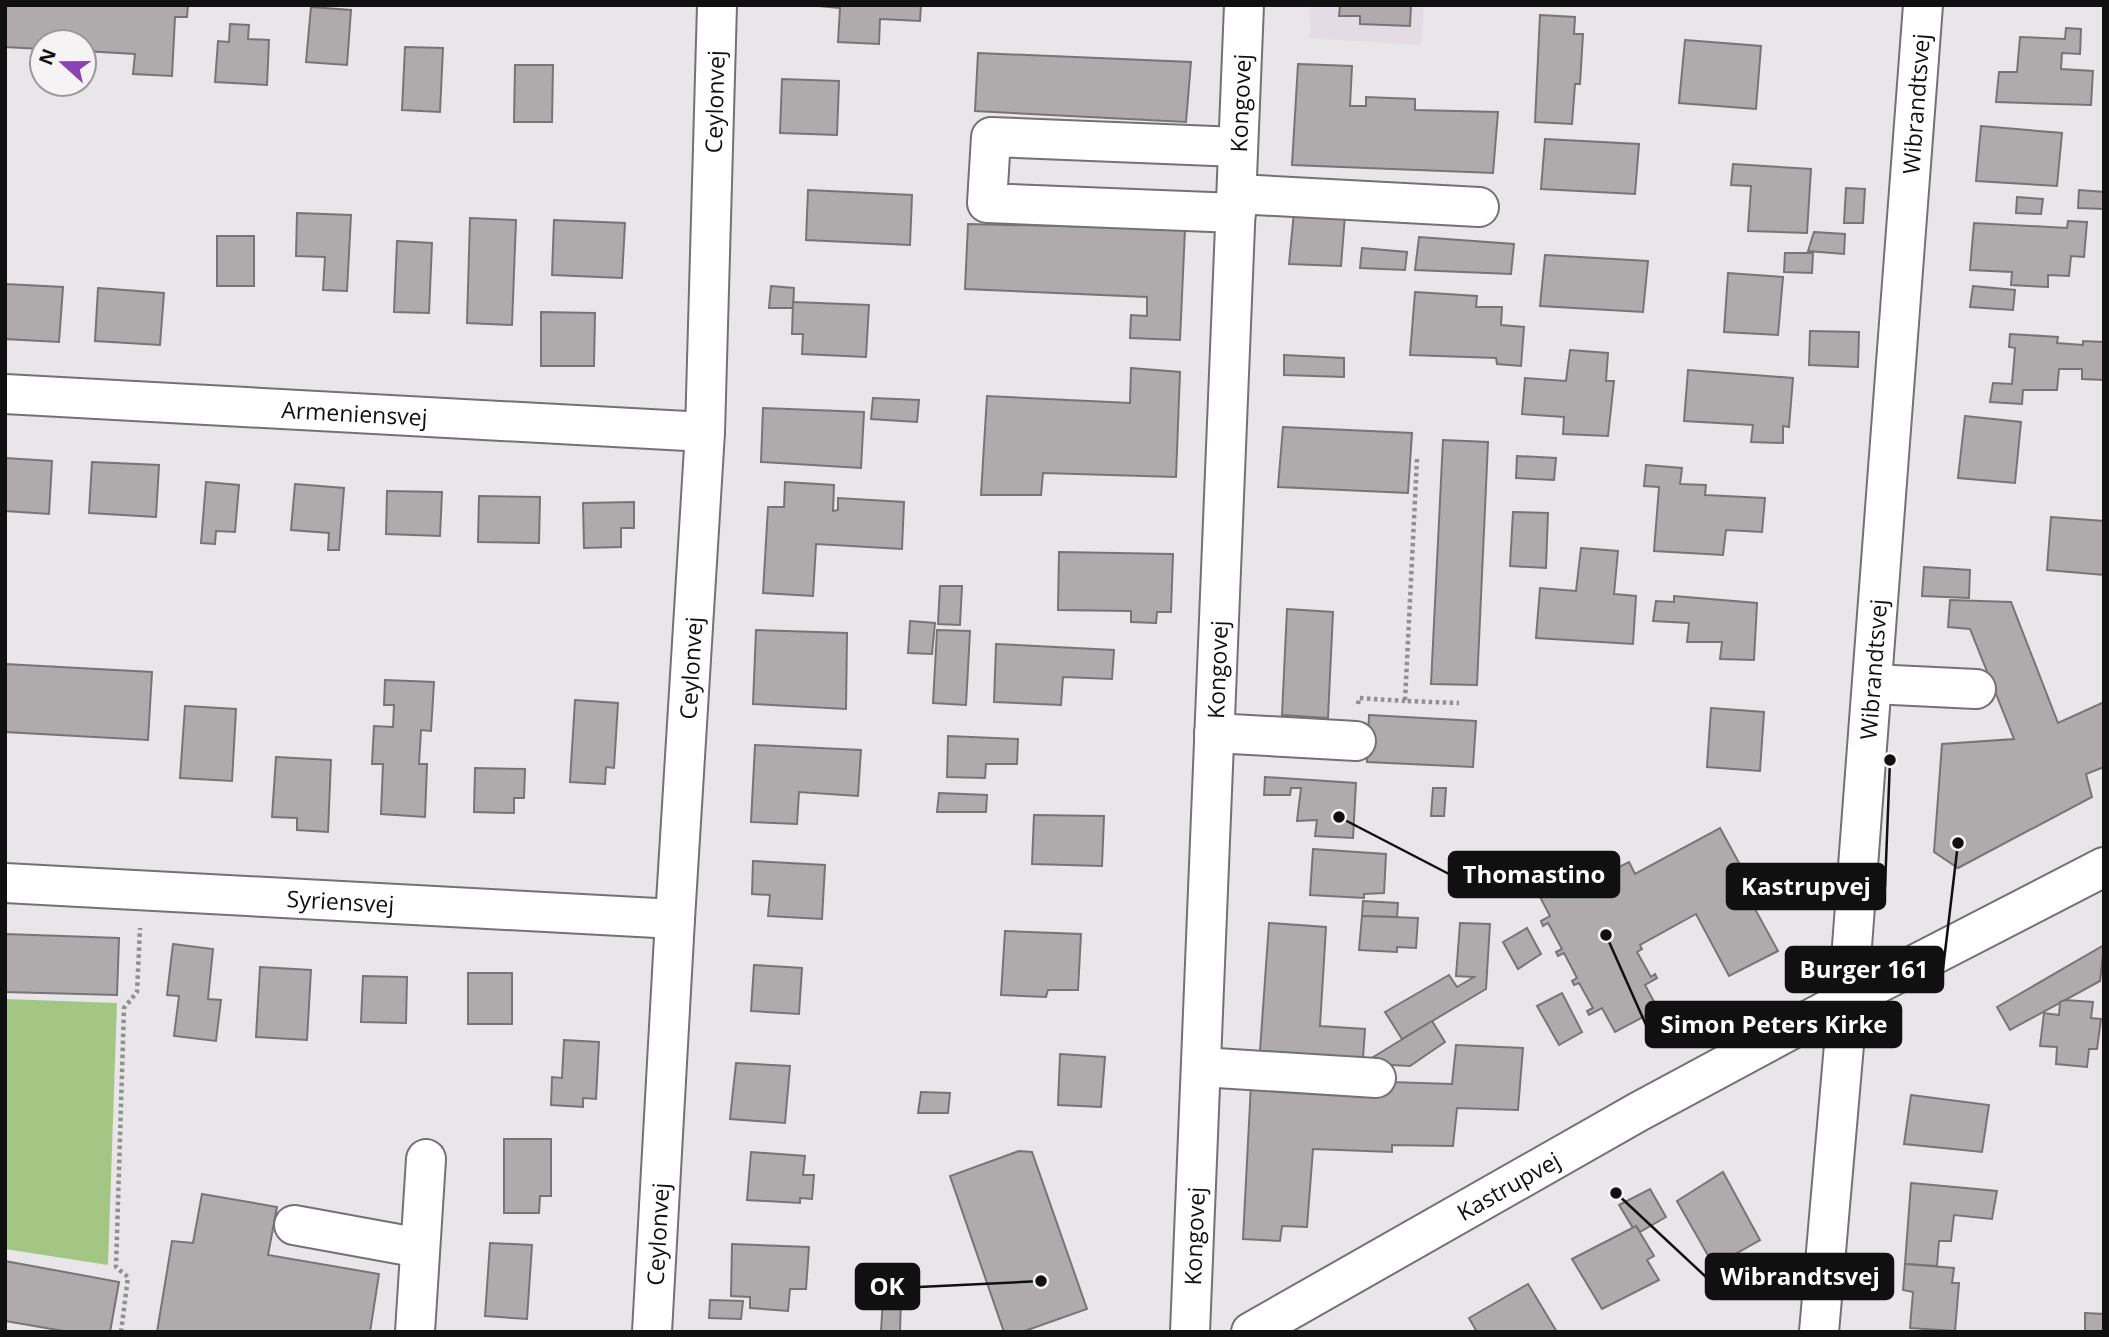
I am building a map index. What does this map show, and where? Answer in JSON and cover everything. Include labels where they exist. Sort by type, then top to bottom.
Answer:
[{"type":"street","name":"Ceylonvej","points":[[653,1332],[705,432],[717,5]]},
{"type":"street","name":"Kongovej","points":[[1190,1332],[1244,5]]},
{"type":"street","name":"Wibrandtsvej","points":[[1819,1332],[1848,999],[1923,5]]},
{"type":"street","points":[[1238,147],[991,137],[987,203],[1479,207]]},
{"type":"street","name":"Armeniensvej","points":[[5,394],[705,432]]},
{"type":"street","points":[[1872,684],[1976,689]]},
{"type":"street","points":[[1214,733],[1356,741]]},
{"type":"street","name":"Kastrupvej","points":[[1251,1332],[1638,1112],[1848,999],[2104,867]]},
{"type":"street","name":"Syriensvej","points":[[5,883],[675,919]]},
{"type":"street","points":[[1201,1067],[1376,1078]]},
{"type":"street","points":[[415,1332],[426,1159]]},
{"type":"street","points":[[294,1225],[420,1248]]},
{"type":"path","points":[[1417,459],[1405,701],[1459,703]]},
{"type":"path","points":[[121,1332],[128,1277],[116,1267],[124,1009],[138,992],[141,890]]},
{"type":"shaded area","points":[[1311,5],[1424,5],[1421,45],[1310,38]]},
{"type":"green space","points":[[5,999],[117,1003],[108,1265],[5,1249]]},
{"type":"building","points":[[5,5],[188,5],[187,17],[175,17],[172,76],[133,74],[135,54],[98,52],[98,28],[28,28],[28,48],[5,47]]},
{"type":"building","points":[[807,5],[921,5],[920,21],[880,19],[879,44],[838,42],[840,8]]},
{"type":"building","points":[[1340,5],[1411,5],[1410,26],[1360,24],[1360,16],[1339,16]]},
{"type":"building","points":[[311,7],[351,10],[347,65],[306,62]]},
{"type":"building","points":[[1540,15],[1575,17],[1574,34],[1583,34],[1580,84],[1575,84],[1572,124],[1535,122]]},
{"type":"building","points":[[230,24],[249,25],[248,39],[269,40],[267,85],[215,82],[218,41],[229,42]]},
{"type":"building","points":[[2066,28],[2081,29],[2080,54],[2062,53],[2061,69],[2093,71],[2091,105],[1996,102],[1999,72],[2017,72],[2020,37],[2065,39]]},
{"type":"building","points":[[1685,40],[1761,46],[1756,109],[1679,103]]},
{"type":"building","points":[[405,47],[443,48],[440,112],[402,110]]},
{"type":"building","points":[[978,53],[1191,62],[1186,122],[975,111]]},
{"type":"building","points":[[1298,64],[1352,66],[1350,106],[1366,106],[1366,97],[1415,99],[1415,110],[1498,112],[1493,173],[1292,165]]},
{"type":"building","points":[[515,65],[553,65],[552,122],[514,122]]},
{"type":"building","points":[[782,79],[839,81],[837,135],[780,133]]},
{"type":"building","points":[[1981,126],[2062,133],[2057,186],[1976,181]]},
{"type":"building","points":[[1545,139],[1639,144],[1635,194],[1541,189]]},
{"type":"building","points":[[1733,164],[1811,169],[1807,233],[1748,231],[1751,186],[1731,185]]},
{"type":"building","points":[[1846,188],[1865,189],[1863,223],[1844,223]]},
{"type":"building","points":[[808,190],[912,195],[910,245],[806,240]]},
{"type":"building","points":[[2079,190],[2104,192],[2104,209],[2078,208]]},
{"type":"building","points":[[2017,197],[2043,199],[2041,214],[2016,213]]},
{"type":"building","points":[[1294,212],[1345,215],[1341,266],[1289,264]]},
{"type":"building","points":[[297,213],[351,215],[347,291],[323,290],[325,257],[296,256]]},
{"type":"building","points":[[470,218],[516,220],[512,325],[467,323]]},
{"type":"building","points":[[554,220],[625,223],[622,278],[552,275]]},
{"type":"building","points":[[2068,221],[2087,222],[2084,257],[2071,256],[2069,276],[2048,275],[2048,287],[2011,285],[2012,272],[1970,270],[1974,223],[2067,228]]},
{"type":"building","points":[[968,224],[1185,229],[1180,340],[1130,338],[1131,315],[1147,316],[1147,297],[965,289]]},
{"type":"building","points":[[1814,232],[1845,234],[1844,254],[1808,251]]},
{"type":"building","points":[[217,236],[254,236],[254,286],[217,286]]},
{"type":"building","points":[[1419,237],[1514,244],[1511,274],[1415,270]]},
{"type":"building","points":[[397,241],[432,243],[429,313],[394,312]]},
{"type":"building","points":[[1362,248],[1407,252],[1405,270],[1360,268]]},
{"type":"building","points":[[1785,253],[1813,253],[1812,273],[1784,272]]},
{"type":"building","points":[[1545,255],[1648,261],[1643,312],[1540,306]]},
{"type":"building","points":[[1728,273],[1783,277],[1778,335],[1724,332]]},
{"type":"building","points":[[5,284],[63,287],[59,342],[5,339]]},
{"type":"building","points":[[771,286],[794,288],[793,308],[769,308]]},
{"type":"building","points":[[1973,286],[2015,290],[2013,310],[1970,307]]},
{"type":"building","points":[[98,288],[164,293],[160,345],[95,341]]},
{"type":"building","points":[[1415,292],[1477,296],[1476,307],[1502,307],[1501,325],[1524,327],[1521,366],[1497,364],[1496,358],[1410,355]]},
{"type":"building","points":[[793,302],[869,305],[866,357],[802,354],[803,334],[792,334]]},
{"type":"building","points":[[541,312],[595,313],[594,366],[541,366]]},
{"type":"building","points":[[1810,331],[1859,332],[1858,367],[1809,365]]},
{"type":"building","points":[[2010,334],[2058,337],[2057,343],[2083,345],[2083,341],[2104,342],[2104,380],[2082,379],[2082,369],[2059,369],[2057,390],[2023,390],[2022,404],[1990,402],[1993,383],[2012,384],[2015,348],[2009,347]]},
{"type":"building","points":[[1570,350],[1608,353],[1606,381],[1614,381],[1608,436],[1563,434],[1564,417],[1522,414],[1525,378],[1566,381]]},
{"type":"building","points":[[1284,355],[1344,358],[1344,377],[1284,375]]},
{"type":"building","points":[[1131,368],[1180,372],[1176,477],[1043,473],[1041,495],[981,495],[987,396],[1130,403]]},
{"type":"building","points":[[1688,370],[1793,378],[1789,427],[1783,426],[1783,443],[1751,442],[1753,425],[1684,421]]},
{"type":"building","points":[[873,398],[919,400],[917,422],[871,419]]},
{"type":"building","points":[[763,408],[864,412],[861,468],[761,462]]},
{"type":"building","points":[[1965,416],[2021,422],[2015,483],[1958,478]]},
{"type":"building","points":[[1283,427],[1412,433],[1408,493],[1278,487]]},
{"type":"building","points":[[1443,440],[1488,442],[1477,685],[1431,684]]},
{"type":"building","points":[[1517,456],[1556,458],[1554,480],[1516,478]]},
{"type":"building","points":[[5,458],[52,461],[49,514],[5,511]]},
{"type":"building","points":[[92,462],[159,465],[156,517],[89,513]]},
{"type":"building","points":[[1646,465],[1682,468],[1680,484],[1706,485],[1705,495],[1765,498],[1762,532],[1726,530],[1723,555],[1654,551],[1659,487],[1644,486]]},
{"type":"building","points":[[206,482],[239,485],[235,532],[216,531],[215,544],[201,543]]},
{"type":"building","points":[[785,482],[834,485],[833,511],[838,510],[838,498],[904,502],[902,549],[816,544],[813,596],[763,593],[768,507],[784,507]]},
{"type":"building","points":[[295,484],[344,488],[339,550],[328,550],[329,533],[291,530]]},
{"type":"building","points":[[387,491],[442,492],[440,536],[386,534]]},
{"type":"building","points":[[479,496],[540,497],[539,543],[478,542]]},
{"type":"building","points":[[634,502],[634,528],[621,528],[621,547],[584,548],[583,503]]},
{"type":"building","points":[[1513,512],[1548,513],[1546,568],[1510,566]]},
{"type":"building","points":[[2051,517],[2104,521],[2104,575],[2047,570]]},
{"type":"building","points":[[1581,548],[1618,551],[1614,594],[1636,596],[1633,644],[1536,638],[1540,588],[1576,591]]},
{"type":"building","points":[[1059,552],[1173,554],[1171,612],[1157,612],[1156,623],[1131,622],[1131,611],[1058,610]]},
{"type":"building","points":[[1924,567],[1970,570],[1969,598],[1922,596]]},
{"type":"building","points":[[940,586],[962,586],[960,625],[938,624]]},
{"type":"building","points":[[1674,596],[1757,603],[1754,660],[1720,659],[1722,642],[1687,642],[1689,623],[1653,621],[1656,601],[1674,602]]},
{"type":"building","points":[[1950,600],[2011,602],[2058,723],[2104,702],[2104,767],[2086,774],[2092,797],[1958,868],[1934,852],[1942,744],[2014,739],[1970,629],[1948,627]]},
{"type":"building","points":[[1287,609],[1333,612],[1328,718],[1282,715]]},
{"type":"building","points":[[910,621],[935,623],[932,654],[908,653]]},
{"type":"building","points":[[756,630],[847,633],[846,709],[753,704]]},
{"type":"building","points":[[937,630],[970,631],[966,705],[933,703]]},
{"type":"building","points":[[996,644],[1114,650],[1112,679],[1063,677],[1061,705],[994,702]]},
{"type":"building","points":[[5,664],[152,672],[148,740],[5,732]]},
{"type":"building","points":[[385,680],[434,682],[431,731],[421,730],[419,764],[427,764],[425,817],[381,814],[383,764],[372,764],[374,726],[393,727],[394,705],[384,705]]},
{"type":"building","points":[[575,700],[618,703],[614,768],[606,767],[605,784],[570,782]]},
{"type":"building","points":[[185,706],[236,709],[232,781],[180,778]]},
{"type":"building","points":[[1711,708],[1764,712],[1760,771],[1707,767]]},
{"type":"building","points":[[1369,715],[1476,721],[1473,767],[1367,762]]},
{"type":"building","points":[[948,736],[1018,739],[1017,764],[986,764],[985,778],[947,777]]},
{"type":"building","points":[[755,745],[861,750],[858,796],[799,792],[797,824],[751,822]]},
{"type":"building","points":[[276,757],[331,760],[328,832],[297,830],[297,818],[272,817]]},
{"type":"building","points":[[475,768],[525,769],[524,798],[514,798],[514,813],[474,812]]},
{"type":"building","points":[[1265,777],[1356,783],[1353,838],[1315,836],[1317,820],[1297,821],[1301,788],[1291,788],[1290,795],[1264,795]]},
{"type":"building","points":[[1433,788],[1446,788],[1444,816],[1431,816]]},
{"type":"building","points":[[939,793],[987,795],[986,812],[937,812]]},
{"type":"building","points":[[1034,815],[1104,816],[1102,866],[1032,864]]},
{"type":"building","points":[[1720,828],[1751,885],[1744,889],[1778,951],[1729,976],[1696,914],[1640,945],[1642,949],[1637,952],[1651,977],[1655,974],[1657,978],[1645,985],[1658,1009],[1615,1032],[1602,1008],[1589,1015],[1587,1011],[1593,1008],[1579,983],[1574,985],[1572,981],[1577,978],[1564,953],[1558,956],[1556,952],[1562,949],[1548,923],[1543,926],[1541,921],[1550,916],[1540,897],[1546,876],[1566,864],[1588,870],[1593,880],[1629,862],[1635,874]]},
{"type":"building","points":[[1313,849],[1386,854],[1384,893],[1364,894],[1364,898],[1310,895]]},
{"type":"building","points":[[753,861],[825,865],[822,919],[768,916],[770,895],[752,894]]},
{"type":"building","points":[[1363,901],[1398,903],[1397,917],[1362,916]]},
{"type":"building","points":[[1362,916],[1418,918],[1416,948],[1397,947],[1397,952],[1359,950]]},
{"type":"building","points":[[1269,923],[1326,927],[1320,1026],[1365,1029],[1363,1058],[1260,1051]]},
{"type":"building","points":[[1460,923],[1490,924],[1486,989],[1402,1039],[1385,1012],[1449,975],[1457,987],[1474,977],[1456,976]]},
{"type":"building","points":[[1527,928],[1541,954],[1518,969],[1503,942]]},
{"type":"building","points":[[1005,931],[1081,934],[1078,990],[1048,990],[1046,997],[1001,995]]},
{"type":"building","points":[[5,934],[119,938],[117,995],[5,992]]},
{"type":"building","points":[[173,944],[213,949],[208,999],[221,1000],[216,1041],[174,1036],[179,996],[167,995]]},
{"type":"building","points":[[2104,945],[2100,981],[2010,1030],[1997,1007]]},
{"type":"building","points":[[754,965],[802,968],[799,1014],[751,1011]]},
{"type":"building","points":[[260,967],[311,970],[307,1040],[256,1037]]},
{"type":"building","points":[[468,973],[512,973],[512,1024],[468,1024]]},
{"type":"building","points":[[363,976],[407,977],[406,1023],[361,1022]]},
{"type":"building","points":[[1562,993],[1582,1032],[1559,1045],[1537,1006]]},
{"type":"building","points":[[2060,1002],[2093,1002],[2091,1018],[2101,1019],[2097,1049],[2089,1049],[2087,1067],[2056,1064],[2057,1047],[2040,1046],[2044,1013],[2059,1015]]},
{"type":"building","points":[[1432,1021],[1445,1042],[1410,1066],[1373,1064],[1370,1059]]},
{"type":"building","points":[[564,1040],[599,1042],[596,1099],[583,1098],[583,1107],[551,1105],[552,1077],[562,1078]]},
{"type":"building","points":[[1456,1045],[1523,1048],[1518,1110],[1457,1108],[1453,1146],[1392,1145],[1392,1152],[1313,1149],[1307,1227],[1282,1226],[1280,1241],[1243,1239],[1251,1084],[1452,1084]]},
{"type":"building","points":[[1060,1054],[1105,1057],[1101,1107],[1058,1105]]},
{"type":"building","points":[[736,1063],[790,1066],[785,1123],[730,1119]]},
{"type":"building","points":[[921,1092],[950,1093],[948,1113],[918,1113]]},
{"type":"building","points":[[1911,1095],[1989,1105],[1982,1152],[1904,1144]]},
{"type":"building","points":[[504,1139],[551,1139],[551,1196],[540,1196],[539,1213],[504,1213]]},
{"type":"building","points":[[1019,1151],[1032,1152],[1087,1309],[1022,1332],[1004,1332],[950,1176]]},
{"type":"building","points":[[751,1152],[805,1156],[803,1175],[814,1175],[812,1199],[800,1198],[800,1203],[747,1200]]},
{"type":"building","points":[[1723,1172],[1760,1240],[1714,1266],[1677,1201]]},
{"type":"building","points":[[1911,1183],[1997,1191],[1992,1219],[1954,1215],[1951,1241],[1939,1241],[1937,1266],[1905,1264]]},
{"type":"building","points":[[1650,1189],[1666,1217],[1640,1232],[1636,1226],[1633,1228],[1619,1205]]},
{"type":"building","points":[[202,1194],[277,1207],[268,1255],[379,1274],[370,1332],[157,1332],[172,1241],[193,1243]]},
{"type":"building","points":[[1636,1226],[1654,1256],[1647,1260],[1659,1280],[1602,1309],[1572,1259]]},
{"type":"building","points":[[490,1243],[532,1245],[527,1319],[485,1316]]},
{"type":"building","points":[[732,1244],[809,1247],[806,1289],[790,1289],[788,1311],[750,1308],[750,1297],[731,1296]]},
{"type":"building","points":[[5,1261],[119,1282],[110,1332],[69,1332],[5,1321]]},
{"type":"building","points":[[1905,1264],[1954,1268],[1952,1283],[1959,1283],[1955,1331],[1910,1328],[1913,1292],[1903,1290]]},
{"type":"building","points":[[1528,1284],[1557,1332],[1477,1332],[1469,1318]]},
{"type":"building","points":[[883,1297],[901,1298],[900,1332],[881,1332]]},
{"type":"building","points":[[710,1300],[743,1301],[741,1319],[709,1318]]},
{"type":"building","points":[[2085,1313],[2104,1314],[2104,1332],[2085,1332]]},
{"type":"place","name":"Kastrupvej","points":[[1890,760]]},
{"type":"place","name":"Thomastino","points":[[1339,817]]},
{"type":"place","name":"Burger 161","points":[[1958,843]]},
{"type":"place","name":"Simon Peters Kirke","points":[[1606,935]]},
{"type":"place","name":"Wibrandtsvej","points":[[1616,1193]]},
{"type":"place","name":"OK","points":[[1041,1281]]}]
